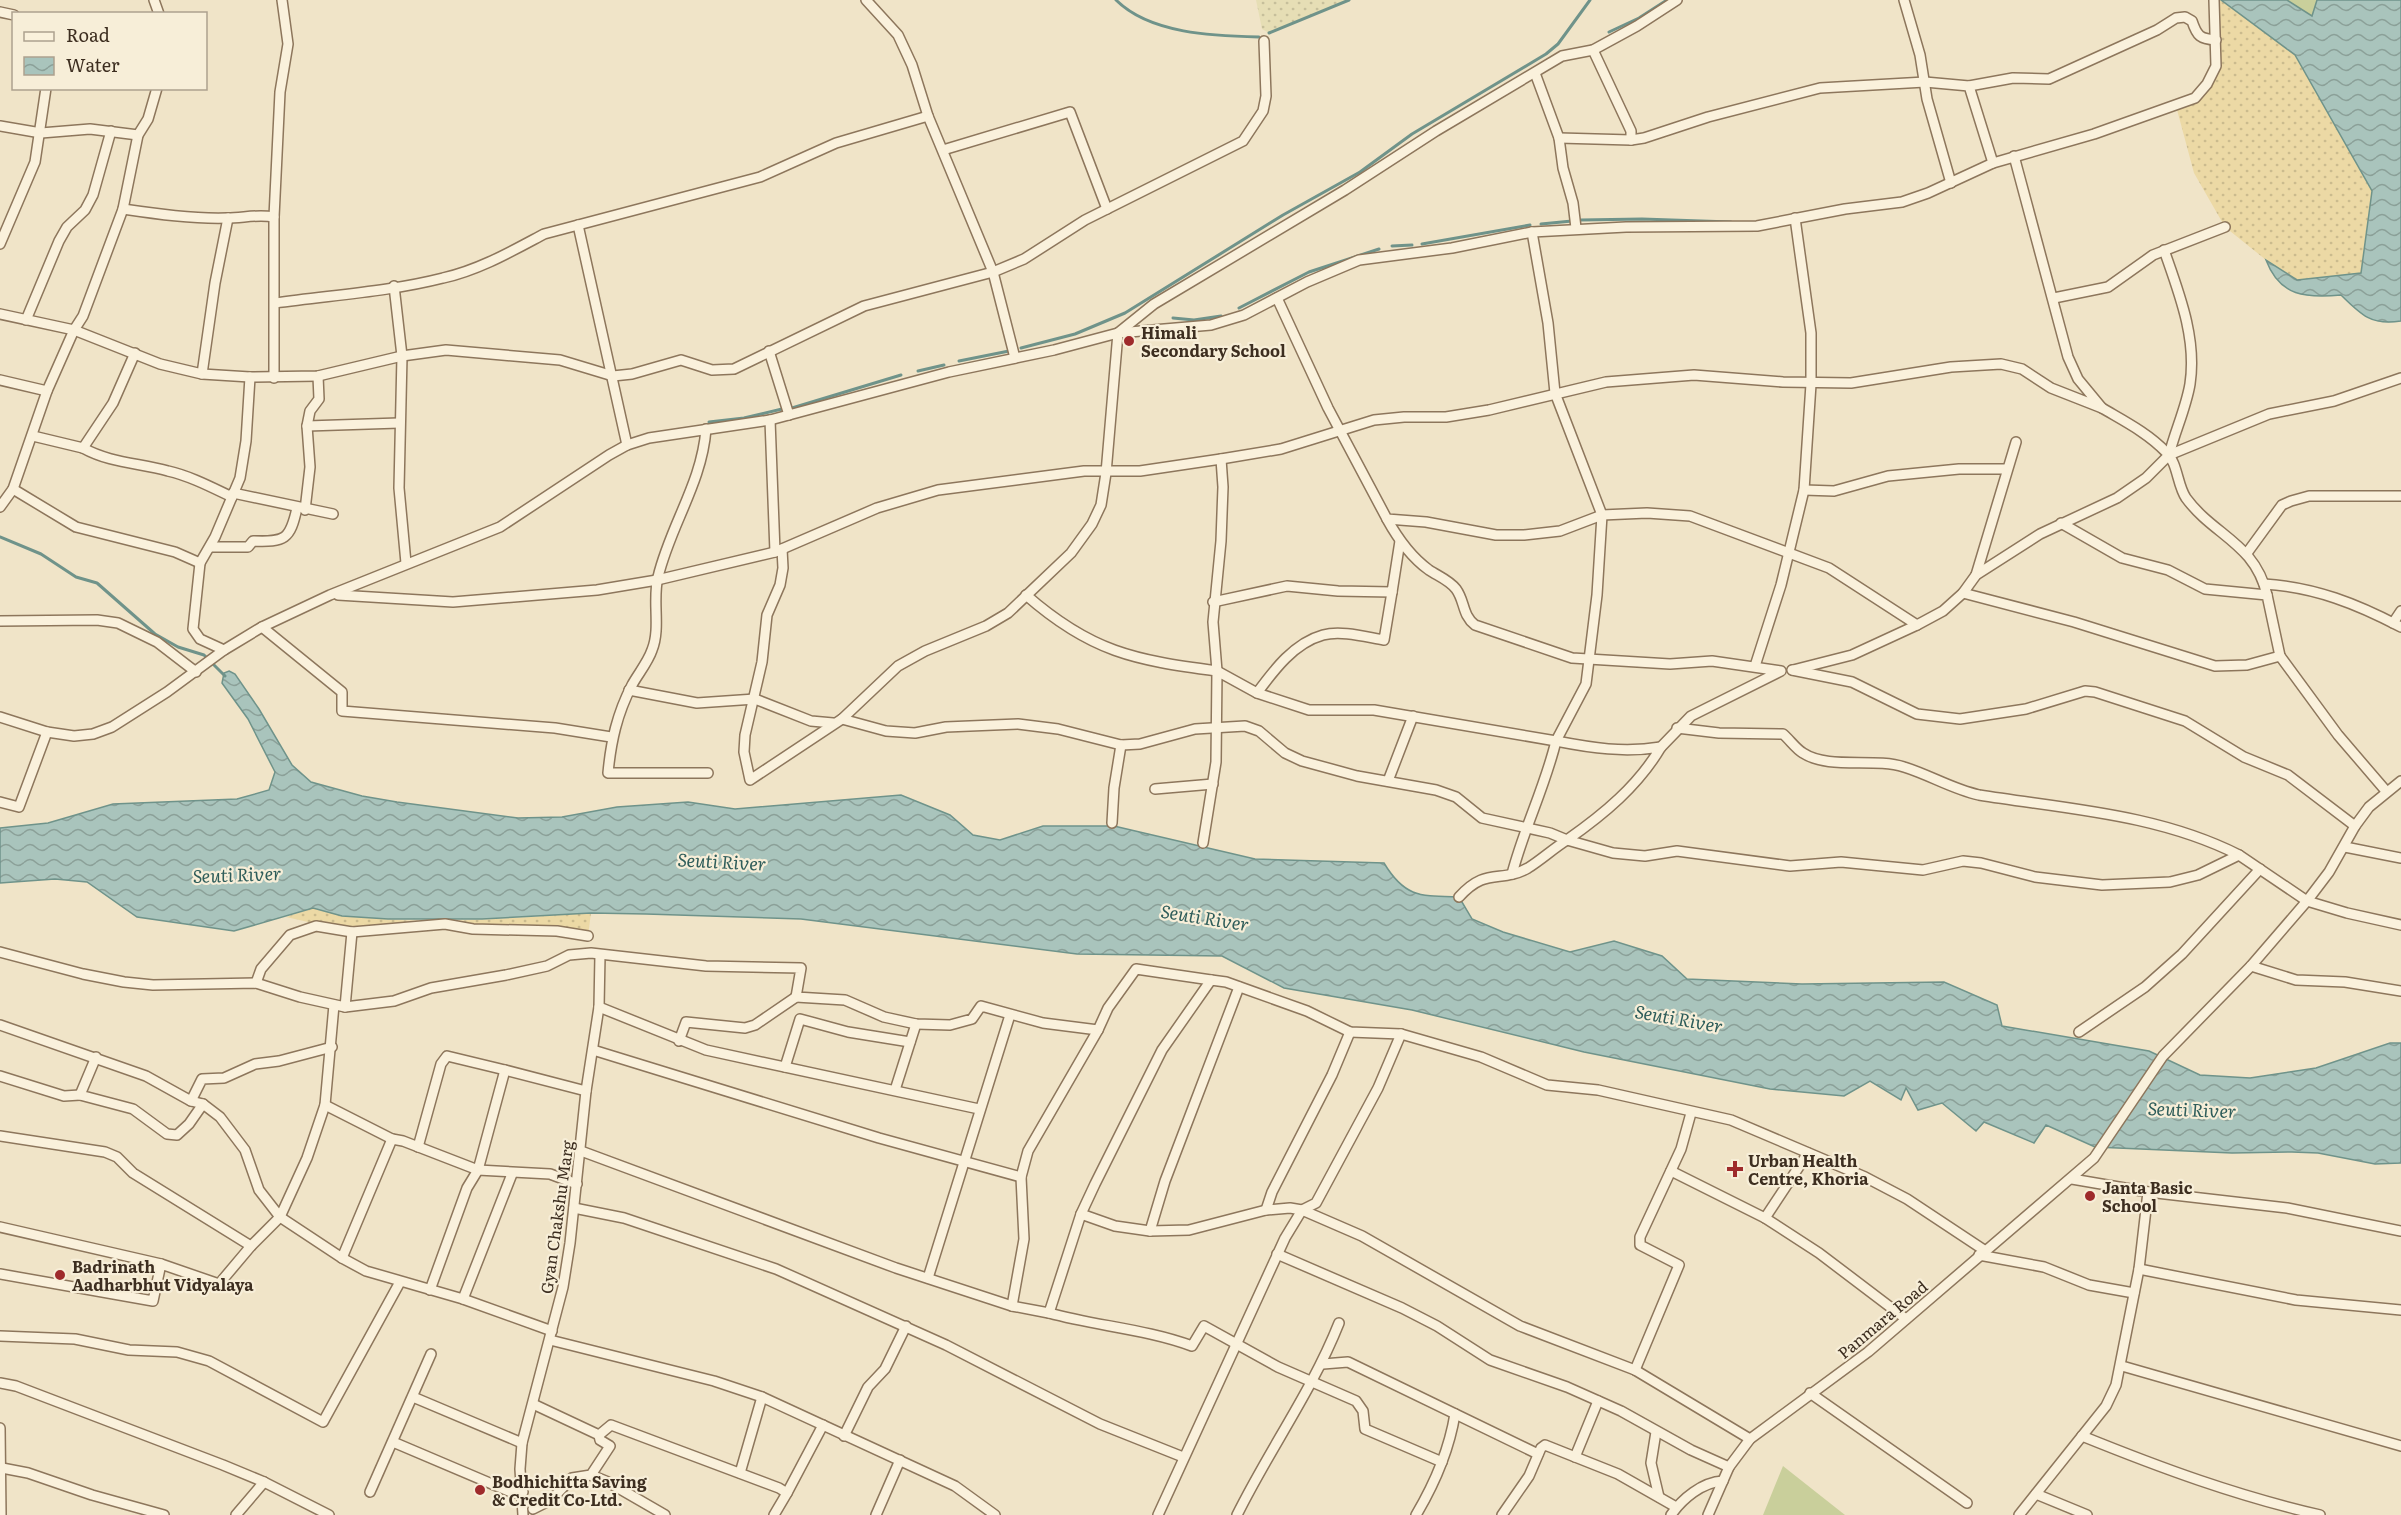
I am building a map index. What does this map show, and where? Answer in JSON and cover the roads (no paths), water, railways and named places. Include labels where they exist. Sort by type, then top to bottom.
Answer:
[{"type":"street","points":[[274,378],[274,217],[280,92],[288,44],[282,0]]},
{"type":"street","points":[[866,0],[898,35],[912,65],[928,116],[993,272],[1015,358]]},
{"type":"street","points":[[770,420],[779,551],[783,568],[780,585],[767,615],[755,699],[745,735],[744,752],[750,780],[839,721],[898,666],[925,651],[986,626],[1008,613],[1071,553],[1092,524],[1101,505],[1106,473],[1118,333],[1154,304],[1562,56],[1593,50],[1637,26],[1677,0]]},
{"type":"street","points":[[1904,0],[1926,82],[1927,99],[1951,183]]},
{"type":"street","points":[[0,717],[47,732],[74,736],[93,734],[111,728],[196,672],[224,650],[262,627],[406,563],[500,527],[627,445],[649,438],[770,420],[939,374],[1054,350],[1118,333],[1211,325],[1244,315],[1316,278],[1359,260],[1452,248],[1532,232],[1576,228],[1729,229],[1902,202],[1951,183],[1993,163],[2094,134],[2195,98],[2207,84],[2216,66],[2214,0]]},
{"type":"street","points":[[1559,138],[1631,140],[1820,88],[1926,82],[1969,86],[2013,78],[2049,79],[2157,30],[2176,18],[2186,17],[2192,21],[2197,34],[2203,39],[2216,40]]},
{"type":"street","points":[[0,314],[74,330],[160,364],[202,374],[249,378],[318,376],[402,356],[446,350],[560,360],[613,376],[632,374],[681,360],[712,370],[734,369],[864,306],[993,272],[1050,244],[1085,220],[1243,141],[1263,111],[1266,96],[1264,41]]},
{"type":"street","points":[[1593,50],[1631,131],[1631,140]]},
{"type":"street","points":[[1535,73],[1559,138],[1576,228]]},
{"type":"street","points":[[1969,86],[1993,163]]},
{"type":"street","points":[[0,244],[24,192],[41,133],[46,90]]},
{"type":"street","points":[[0,507],[11,493],[47,391],[74,330],[83,316],[123,208],[138,135],[148,119],[156,90]]},
{"type":"street","points":[[943,150],[1070,112],[1107,209]]},
{"type":"street","points":[[275,303],[374,292],[459,273],[511,252],[544,234],[760,177],[836,143],[928,116]]},
{"type":"street","points":[[0,126],[41,133],[111,131],[138,135]]},
{"type":"street","points":[[26,320],[59,241],[67,227],[85,210],[93,195],[111,131]]},
{"type":"street","points":[[2014,156],[2068,357],[2078,379],[2102,408]]},
{"type":"street","points":[[123,208],[159,214],[228,218],[246,215],[274,217]]},
{"type":"street","points":[[202,374],[215,283],[228,218]]},
{"type":"street","points":[[1755,666],[1789,552],[1804,490],[1811,384],[1809,318],[1795,218]]},
{"type":"street","points":[[578,225],[627,445]]},
{"type":"street","points":[[2054,298],[2108,287],[2153,255],[2225,227]]},
{"type":"street","points":[[1512,874],[1525,827],[1547,777],[1556,741],[1586,684],[1590,661],[1602,515],[1555,393],[1548,323],[1532,232]]},
{"type":"street","points":[[2164,250],[2185,310],[2191,359],[2186,399],[2169,455]]},
{"type":"street","points":[[394,286],[402,356],[399,488],[406,563]]},
{"type":"street","points":[[1277,298],[1328,408],[1373,497],[1400,541],[1427,568],[1451,584],[1458,592],[1468,620],[1475,626],[1559,654],[1590,661],[1670,664],[1712,661],[1782,671],[1792,670],[1852,655],[1943,611],[1963,593],[1976,575],[2016,442]]},
{"type":"street","points":[[769,351],[789,415]]},
{"type":"street","points":[[83,448],[112,403],[135,353]]},
{"type":"street","points":[[330,595],[356,594],[453,602],[597,590],[657,580],[779,551],[877,508],[927,493],[1084,471],[1106,473],[1140,471],[1221,459],[1281,448],[1374,420],[1446,417],[1490,410],[1606,382],[1694,375],[1811,384],[1851,383],[1951,367],[2001,364],[2022,369],[2051,388],[2102,408],[2156,441],[2169,455],[2184,495],[2198,513],[2247,553],[2264,584],[2280,656],[2338,735],[2386,792]]},
{"type":"street","points":[[211,547],[248,547],[254,542],[280,541],[293,530],[301,509],[310,467],[307,426],[310,411],[319,399],[318,376]]},
{"type":"street","points":[[224,650],[200,639],[192,629],[200,563],[211,547],[233,495],[244,461],[249,378]]},
{"type":"street","points":[[1976,575],[2061,523],[2117,498],[2146,478],[2169,455],[2269,414],[2334,401],[2401,378]]},
{"type":"street","points":[[0,380],[47,391]]},
{"type":"street","points":[[307,426],[399,423]]},
{"type":"street","points":[[706,429],[704,453],[698,474],[657,580],[652,651],[629,690],[611,737],[608,773],[708,773]]},
{"type":"street","points":[[33,436],[83,448],[115,461],[188,477],[233,495],[333,513]]},
{"type":"street","points":[[1203,843],[1213,784],[1217,726],[1214,707],[1216,671],[1213,602],[1221,541],[1221,459]]},
{"type":"street","points":[[1804,490],[1833,491],[1888,476],[1959,469],[2007,469]]},
{"type":"street","points":[[0,491],[11,493],[76,527],[175,552],[200,563]]},
{"type":"street","points":[[2247,553],[2282,505],[2291,501],[2309,496],[2401,496]]},
{"type":"street","points":[[1387,519],[1426,522],[1496,535],[1524,535],[1560,531],[1602,515],[1647,513],[1690,516],[1789,552],[1850,580],[1917,624]]},
{"type":"street","points":[[2061,523],[2122,558],[2168,570],[2205,590],[2267,595]]},
{"type":"street","points":[[1257,693],[1278,664],[1311,640],[1324,635],[1384,640],[1400,541]]},
{"type":"street","points":[[2264,584],[2307,589],[2352,602],[2397,625],[2401,611]]},
{"type":"street","points":[[1213,602],[1287,586],[1338,591],[1392,591]]},
{"type":"street","points":[[1963,593],[2074,622],[2215,666],[2247,665],[2280,656]]},
{"type":"street","points":[[1026,595],[1090,641],[1115,652],[1149,661],[1216,671],[1257,693],[1309,710],[1374,710],[1603,750],[1635,752],[1661,747]]},
{"type":"street","points":[[0,621],[97,620],[118,622],[157,642],[196,672]]},
{"type":"street","points":[[262,627],[342,692],[342,711],[555,728],[611,737]]},
{"type":"street","points":[[1792,670],[1852,682],[1917,714],[1960,719],[2026,709],[2085,691],[2096,692],[2185,721],[2244,757],[2288,775],[2355,826]]},
{"type":"street","points":[[1459,897],[1469,886],[1485,877],[1512,874],[1528,868],[1591,823],[1639,779],[1661,747],[1691,716],[1782,671]]},
{"type":"street","points":[[629,690],[697,703],[755,699],[811,721],[839,721],[886,731],[915,734],[946,727],[1018,724],[1059,729],[1121,745],[1140,744],[1172,734],[1217,726],[1245,726],[1259,731],[1285,753],[1302,761],[1436,790],[1456,797],[1482,818],[1525,827],[1613,853],[1646,856],[1677,851],[1790,866],[1841,862],[1923,870],[1963,861],[1981,863],[2035,877],[2102,885],[2170,882],[2198,875],[2239,855]]},
{"type":"street","points":[[1388,781],[1413,716]]},
{"type":"street","points":[[1677,728],[1719,733],[1783,734],[1802,753],[1816,759],[1891,764],[1906,767],[1951,788],[1979,795],[2154,822],[2212,841],[2239,855],[2307,901],[2401,925]]},
{"type":"street","points":[[0,802],[20,807],[47,732]]},
{"type":"street","points":[[1112,823],[1114,788],[1121,745]]},
{"type":"street","name":"Panmara Road","points":[[1708,1515],[1729,1467],[1750,1439],[1810,1393],[1868,1353],[1981,1253],[2073,1179],[2094,1158],[2163,1056],[2251,966],[2307,901],[2369,807],[2401,781]]},
{"type":"street","points":[[1155,789],[1213,784]]},
{"type":"street","points":[[2344,847],[2401,858]]},
{"type":"street","points":[[2079,1032],[2145,987],[2182,954],[2260,869]]},
{"type":"street","points":[[256,983],[261,969],[290,935],[316,926],[352,932],[446,924],[473,929],[557,931],[588,936]]},
{"type":"street","points":[[345,1007],[352,932]]},
{"type":"street","points":[[0,952],[124,982],[153,985],[256,983],[345,1007],[394,1001],[431,988],[547,966],[569,955],[600,955],[706,966],[801,968],[796,997]]},
{"type":"street","name":"Gyan Chakshu Marg","points":[[523,1510],[520,1469],[522,1443],[563,1287],[581,1150],[586,1091],[599,1007],[600,955]]},
{"type":"street","points":[[2251,966],[2296,980],[2345,982],[2401,991]]},
{"type":"street","points":[[1012,1306],[1024,1239],[1021,1177],[1028,1151],[1098,1030],[1108,1008],[1136,969],[1212,980],[1239,987],[1307,1011],[1350,1032],[1401,1034],[1481,1057],[1546,1085],[1598,1090],[1691,1113],[1731,1120],[1907,1199],[1981,1253],[2044,1267],[2090,1285],[2134,1293]]},
{"type":"street","points":[[1049,1313],[1081,1214],[1162,1050],[1212,980]]},
{"type":"street","points":[[1150,1232],[1165,1181],[1239,987]]},
{"type":"street","points":[[679,1041],[686,1022],[745,1028],[755,1025],[796,997],[844,1000],[884,1017],[916,1024],[950,1025],[972,1019],[981,1006],[1073,1029],[1098,1030]]},
{"type":"street","points":[[0,1227],[161,1264],[219,1284],[251,1246],[280,1217],[307,1158],[325,1105],[334,1005]]},
{"type":"street","points":[[599,1007],[706,1050],[978,1110]]},
{"type":"street","points":[[928,1278],[978,1110],[1010,1015]]},
{"type":"street","points":[[785,1067],[800,1019],[848,1032],[910,1042]]},
{"type":"street","points":[[895,1090],[916,1024]]},
{"type":"street","points":[[0,1025],[146,1076],[191,1101],[203,1104],[220,1117],[245,1150],[259,1190],[280,1217],[366,1271],[463,1299],[551,1335],[714,1381],[762,1397],[955,1486],[995,1515]]},
{"type":"street","points":[[1266,1210],[1291,1154],[1332,1075],[1350,1032]]},
{"type":"street","points":[[1158,1515],[1277,1254],[1302,1210],[1316,1203],[1378,1088],[1401,1034]]},
{"type":"street","points":[[191,1101],[202,1079],[224,1078],[255,1064],[279,1061],[332,1047]]},
{"type":"street","points":[[593,1050],[879,1138],[1021,1177]]},
{"type":"street","points":[[418,1147],[441,1064],[447,1056],[586,1091]]},
{"type":"street","points":[[80,1095],[96,1057]]},
{"type":"street","points":[[430,1290],[467,1188],[478,1170],[505,1070]]},
{"type":"street","points":[[0,1076],[64,1096],[80,1095],[133,1109],[166,1134],[177,1135],[189,1124],[203,1104]]},
{"type":"street","points":[[325,1105],[392,1139],[478,1170],[512,1174],[550,1174],[577,1184]]},
{"type":"street","points":[[1635,1370],[1679,1269],[1677,1263],[1645,1250],[1640,1245],[1640,1238],[1671,1171],[1691,1113]]},
{"type":"street","points":[[0,1136],[105,1152],[117,1157],[133,1173],[251,1246]]},
{"type":"street","points":[[342,1258],[392,1139]]},
{"type":"street","points":[[581,1150],[730,1208],[1012,1306],[1049,1313],[1087,1324],[1164,1335],[1191,1346],[1204,1326],[1236,1346],[1356,1401],[1363,1412],[1365,1429],[1442,1462]]},
{"type":"street","points":[[1765,1218],[1808,1153]]},
{"type":"street","points":[[1671,1171],[1765,1218],[1819,1253],[1905,1319]]},
{"type":"street","points":[[463,1299],[512,1174]]},
{"type":"street","points":[[2073,1179],[2148,1192],[2287,1208],[2401,1231]]},
{"type":"street","points":[[2019,1515],[2106,1406],[2122,1366],[2139,1269],[2148,1192]]},
{"type":"street","points":[[574,1208],[624,1218],[776,1269],[906,1326],[1100,1424],[1183,1457]]},
{"type":"street","points":[[1081,1214],[1116,1226],[1150,1232],[1190,1230],[1266,1210],[1290,1208],[1302,1210],[1373,1242],[1520,1326],[1635,1370],[1750,1439]]},
{"type":"street","points":[[1277,1254],[1402,1308],[1437,1326],[1490,1359],[1567,1387],[1598,1401],[1729,1467]]},
{"type":"street","points":[[153,1301],[161,1264]]},
{"type":"street","points":[[2139,1269],[2296,1300],[2401,1310]]},
{"type":"street","points":[[0,1274],[165,1304]]},
{"type":"street","points":[[0,1336],[75,1340],[129,1350],[188,1355],[209,1361],[323,1422],[400,1282]]},
{"type":"street","points":[[1236,1515],[1254,1480],[1323,1364],[1340,1323]]},
{"type":"street","points":[[844,1436],[868,1387],[885,1369],[906,1326]]},
{"type":"street","points":[[370,1492],[414,1397],[431,1354]]},
{"type":"street","points":[[1323,1364],[1348,1362],[1538,1454]]},
{"type":"street","points":[[2122,1366],[2401,1446]]},
{"type":"street","points":[[0,1383],[16,1386],[264,1482],[327,1515]]},
{"type":"street","points":[[1810,1393],[1967,1503]]},
{"type":"street","points":[[414,1397],[522,1443]]},
{"type":"street","points":[[740,1473],[762,1397]]},
{"type":"street","points":[[1575,1456],[1598,1401]]},
{"type":"street","points":[[533,1404],[599,1435],[600,1440],[610,1446],[591,1475]]},
{"type":"street","points":[[1416,1515],[1442,1462],[1452,1435],[1455,1414]]},
{"type":"street","points":[[599,1435],[611,1425],[787,1493]]},
{"type":"street","points":[[774,1515],[823,1425]]},
{"type":"street","points":[[0,1428],[2,1515]]},
{"type":"street","points":[[1656,1432],[1651,1463],[1659,1497]]},
{"type":"street","points":[[2082,1436],[2165,1469],[2255,1500],[2320,1515]]},
{"type":"street","points":[[393,1442],[513,1493],[523,1492]]},
{"type":"street","points":[[1502,1515],[1529,1476],[1541,1448],[1548,1445],[1618,1474],[1659,1497],[1674,1511],[1691,1494],[1715,1482],[1723,1481]]},
{"type":"street","points":[[876,1515],[900,1460]]},
{"type":"street","points":[[1,1474],[28,1473],[92,1495],[164,1515]]},
{"type":"street","points":[[523,1510],[533,1509],[551,1500],[572,1478],[591,1475],[608,1482],[665,1515]]},
{"type":"street","points":[[236,1515],[264,1482]]},
{"type":"street","points":[[2036,1494],[2087,1515]]},
{"type":"street","points":[[533,1509],[542,1515]]},
{"type":"water","points":[[2221,0],[2287,0],[2312,16],[2317,0],[2401,0],[2401,321],[2382,322],[2368,317],[2341,295],[2316,296],[2296,292],[2279,282],[2272,272],[2266,260],[2297,280],[2361,273],[2372,191],[2295,55]]},
{"type":"water","name":"Seuti River","points":[[229,671],[235,674],[259,709],[292,765],[311,782],[362,796],[397,802],[518,818],[562,817],[617,807],[688,802],[735,809],[901,795],[950,815],[973,835],[1000,840],[1043,826],[1114,826],[1255,859],[1384,863],[1399,883],[1407,889],[1424,895],[1459,897],[1472,919],[1503,932],[1570,952],[1614,941],[1662,956],[1687,979],[1802,984],[1944,982],[1997,1005],[2002,1026],[2149,1051],[2200,1075],[2250,1078],[2316,1068],[2390,1043],[2401,1043],[2401,1163],[2375,1164],[2318,1153],[2232,1153],[2095,1147],[2046,1125],[2034,1143],[1984,1122],[1976,1131],[1942,1103],[1918,1110],[1906,1088],[1901,1100],[1870,1081],[1844,1096],[1770,1089],[1584,1052],[1412,1010],[1284,988],[1222,956],[1077,954],[801,919],[646,914],[591,913],[482,919],[388,919],[342,916],[313,908],[234,931],[137,917],[87,882],[55,879],[0,883],[0,828],[48,823],[113,804],[237,799],[269,790],[275,772],[248,719],[222,683],[224,673]]},
{"type":"waterway","points":[[1116,0],[1146,20],[1183,31],[1222,36],[1259,37]]},
{"type":"waterway","points":[[1269,33],[1349,0]]},
{"type":"waterway","points":[[1021,348],[1075,334],[1125,313],[1283,215],[1360,172],[1412,134],[1546,54],[1558,44],[1590,0]]},
{"type":"waterway","points":[[1609,32],[1639,18],[1667,0]]},
{"type":"waterway","points":[[1581,220],[1642,219],[1731,222]]},
{"type":"waterway","points":[[1541,224],[1572,221]]},
{"type":"waterway","points":[[1422,244],[1530,225]]},
{"type":"waterway","points":[[1392,246],[1412,245]]},
{"type":"waterway","points":[[1239,308],[1309,272],[1379,249]]},
{"type":"waterway","points":[[1173,318],[1194,320],[1221,316]]},
{"type":"waterway","points":[[959,361],[1009,351]]},
{"type":"waterway","points":[[918,371],[944,365]]},
{"type":"waterway","points":[[792,408],[901,375]]},
{"type":"waterway","points":[[709,422],[744,418],[782,409]]},
{"type":"waterway","points":[[0,537],[41,554],[76,577],[97,583],[155,634],[178,647],[204,655],[225,676]]},
{"type":"place","name":"Himali Secondary School","points":[[1129,341]]},
{"type":"place","name":"Urban Health Centre, Khoria","points":[[1735,1169]]},
{"type":"place","name":"Janta Basic School","points":[[2090,1196]]},
{"type":"place","name":"Badrinath Aadharbhut Vidyalaya","points":[[60,1275]]},
{"type":"place","name":"Bodhichitta Saving & Credit Co-Ltd.","points":[[480,1490]]}]
